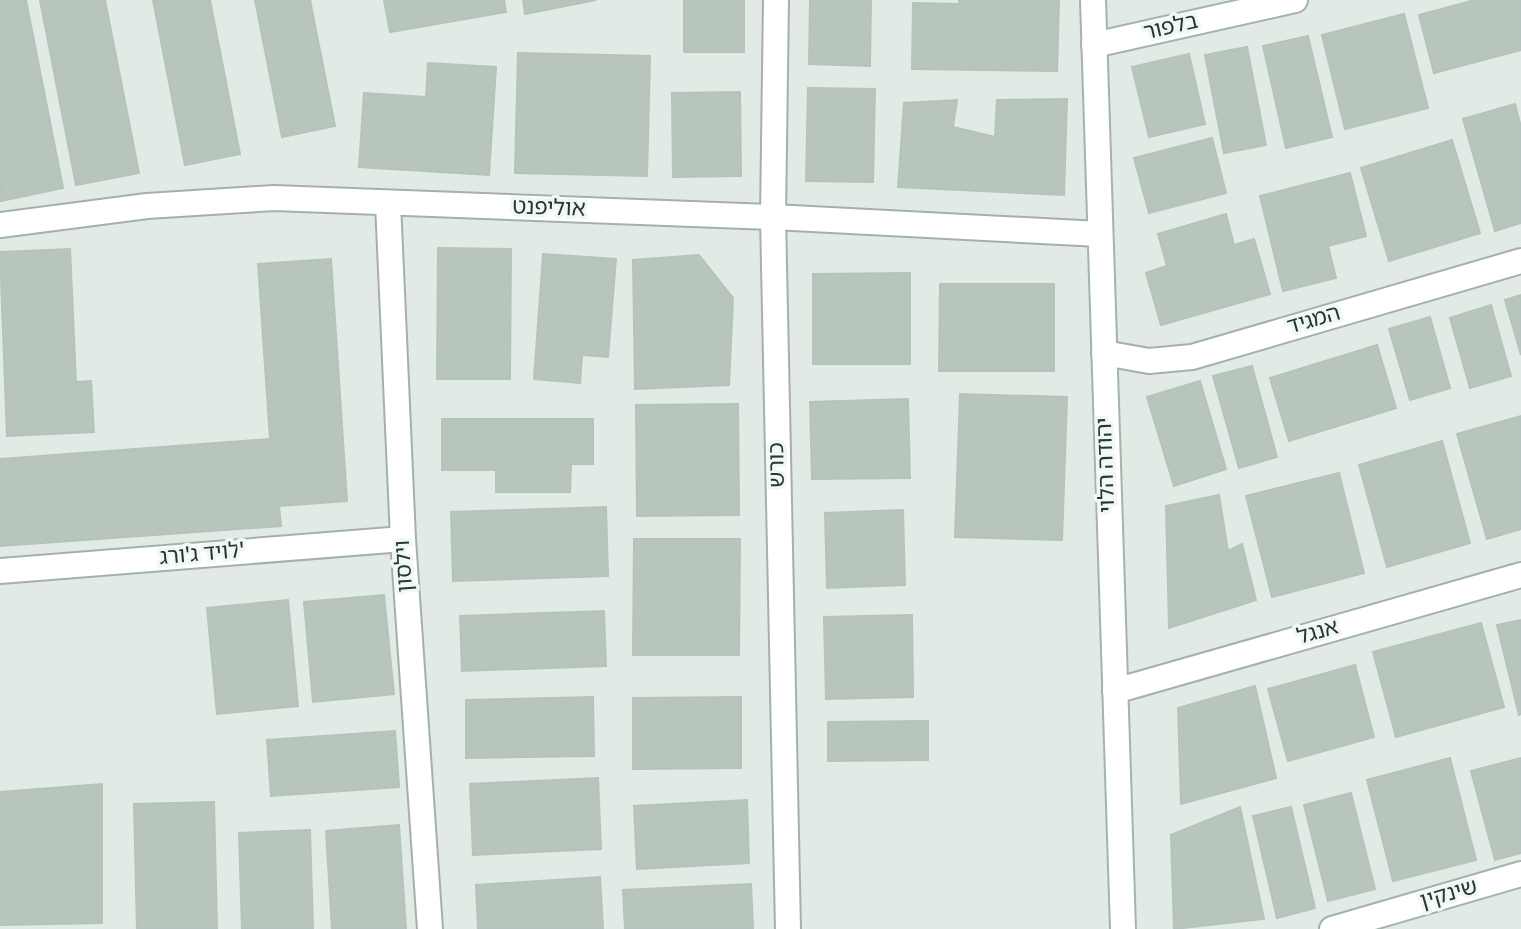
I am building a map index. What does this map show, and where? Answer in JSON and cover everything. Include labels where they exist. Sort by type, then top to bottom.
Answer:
[{"type":"street","name":"כורש","points":[[776,0],[773,217],[788,929]]},
{"type":"street","name":"יהודה הלוי","points":[[1093,0],[1123,929]]},
{"type":"street","name":"בלפור","points":[[1094,45],[1295,0]]},
{"type":"street","name":"אוליפנט","points":[[0,225],[147,206],[274,198],[773,217],[1100,234]]},
{"type":"street","name":"וילסון","points":[[388,203],[403,539],[430,929]]},
{"type":"street","name":"המגיד","points":[[1104,353],[1149,361],[1192,357],[1521,261]]},
{"type":"street","name":"לויד ג'ורג'","points":[[0,571],[403,539]]},
{"type":"street","name":"אנגל","points":[[1115,691],[1521,575]]},
{"type":"street","name":"שינקין","points":[[1332,929],[1394,920],[1521,874]]},
{"type":"building","points":[[0,0],[26,0],[63,188],[1,201]]},
{"type":"building","points":[[40,0],[105,0],[139,173],[76,185]]},
{"type":"building","points":[[153,0],[210,0],[240,154],[185,165]]},
{"type":"building","points":[[255,0],[310,0],[335,126],[282,137]]},
{"type":"building","points":[[384,0],[504,0],[506,12],[390,32]]},
{"type":"building","points":[[523,0],[596,0],[525,14]]},
{"type":"building","points":[[684,0],[744,0],[744,52],[684,52]]},
{"type":"building","points":[[810,0],[871,0],[870,66],[809,64]]},
{"type":"building","points":[[959,0],[1059,0],[1057,71],[912,69],[913,3],[959,4]]},
{"type":"building","points":[[1475,0],[1521,0],[1521,50],[1434,73],[1419,15]]},
{"type":"building","points":[[1404,14],[1428,108],[1345,129],[1322,35]]},
{"type":"building","points":[[1308,36],[1332,137],[1286,148],[1263,46]]},
{"type":"building","points":[[1247,47],[1266,145],[1224,153],[1205,55]]},
{"type":"building","points":[[518,53],[650,56],[647,176],[515,173]]},
{"type":"building","points":[[1189,54],[1205,124],[1149,137],[1132,67]]},
{"type":"building","points":[[428,63],[496,67],[489,175],[359,167],[364,93],[426,97]]},
{"type":"building","points":[[808,88],[875,89],[873,182],[806,181]]},
{"type":"building","points":[[740,92],[741,176],[673,177],[672,93]]},
{"type":"building","points":[[1067,99],[1064,195],[898,187],[904,103],[957,100],[953,127],[995,137],[997,100]]},
{"type":"building","points":[[1515,104],[1521,127],[1521,223],[1495,231],[1463,119]]},
{"type":"building","points":[[1212,138],[1226,193],[1149,213],[1134,158]]},
{"type":"building","points":[[1452,140],[1480,233],[1389,261],[1361,168]]},
{"type":"building","points":[[1350,173],[1366,236],[1328,246],[1336,278],[1283,291],[1260,196]]},
{"type":"building","points":[[1226,214],[1234,245],[1254,239],[1270,294],[1161,325],[1146,273],[1167,266],[1158,234]]},
{"type":"building","points":[[438,248],[511,249],[510,379],[437,379]]},
{"type":"building","points":[[70,249],[76,382],[91,381],[94,432],[7,436],[0,252]]},
{"type":"building","points":[[543,254],[616,259],[608,357],[582,355],[580,383],[534,379]]},
{"type":"building","points":[[699,255],[733,298],[729,385],[635,389],[633,260]]},
{"type":"building","points":[[331,259],[347,501],[279,506],[281,526],[0,546],[0,459],[270,439],[258,264]]},
{"type":"building","points":[[910,273],[910,364],[813,364],[813,274]]},
{"type":"building","points":[[940,284],[1054,284],[1054,371],[939,371]]},
{"type":"building","points":[[1521,295],[1521,355],[1505,300]]},
{"type":"building","points":[[1491,305],[1511,376],[1470,388],[1450,318]]},
{"type":"building","points":[[1430,317],[1450,388],[1410,400],[1389,329]]},
{"type":"building","points":[[1377,345],[1396,408],[1289,441],[1270,378]]},
{"type":"building","points":[[1252,366],[1277,457],[1239,468],[1213,376]]},
{"type":"building","points":[[1200,381],[1226,469],[1174,486],[1147,397]]},
{"type":"building","points":[[960,394],[1067,397],[1062,540],[955,537]]},
{"type":"building","points":[[908,399],[910,478],[812,479],[810,402]]},
{"type":"building","points":[[738,404],[739,515],[637,516],[636,405]]},
{"type":"building","points":[[1521,416],[1521,529],[1487,539],[1457,434]]},
{"type":"building","points":[[442,419],[593,419],[593,464],[571,464],[570,492],[496,492],[496,470],[442,470]]},
{"type":"building","points":[[1442,441],[1470,543],[1387,567],[1359,465]]},
{"type":"building","points":[[1339,473],[1364,573],[1272,597],[1246,496]]},
{"type":"building","points":[[1219,495],[1228,551],[1242,544],[1256,600],[1169,628],[1166,506]]},
{"type":"building","points":[[606,507],[608,576],[453,581],[451,512]]},
{"type":"building","points":[[903,510],[905,585],[827,588],[825,513]]},
{"type":"building","points":[[634,539],[740,539],[739,655],[633,655]]},
{"type":"building","points":[[384,595],[394,694],[313,702],[304,602]]},
{"type":"building","points":[[288,600],[298,706],[217,714],[207,608]]},
{"type":"building","points":[[604,611],[606,666],[462,671],[460,616]]},
{"type":"building","points":[[912,615],[913,697],[826,699],[824,617]]},
{"type":"building","points":[[1521,620],[1521,714],[1519,715],[1497,625]]},
{"type":"building","points":[[1481,623],[1504,707],[1396,737],[1373,652]]},
{"type":"building","points":[[1355,665],[1374,737],[1288,761],[1268,689]]},
{"type":"building","points":[[1255,686],[1276,778],[1181,804],[1178,708]]},
{"type":"building","points":[[593,697],[594,756],[466,758],[466,700]]},
{"type":"building","points":[[741,697],[741,768],[633,769],[633,698]]},
{"type":"building","points":[[928,721],[928,760],[828,761],[828,722]]},
{"type":"building","points":[[395,731],[399,787],[271,796],[267,740]]},
{"type":"building","points":[[1450,758],[1476,860],[1393,881],[1367,780]]},
{"type":"building","points":[[1521,758],[1521,853],[1495,860],[1471,771]]},
{"type":"building","points":[[598,778],[601,849],[473,855],[470,784]]},
{"type":"building","points":[[102,784],[102,923],[0,925],[0,792]]},
{"type":"building","points":[[1351,793],[1375,889],[1328,901],[1304,805]]},
{"type":"building","points":[[747,800],[749,863],[637,869],[634,806]]},
{"type":"building","points":[[214,802],[217,929],[137,929],[134,804]]},
{"type":"building","points":[[1240,807],[1264,919],[1174,929],[1171,835]]},
{"type":"building","points":[[1291,807],[1315,908],[1277,918],[1253,816]]},
{"type":"building","points":[[399,825],[406,929],[332,929],[326,831]]},
{"type":"building","points":[[310,830],[313,929],[242,929],[239,833]]},
{"type":"building","points":[[600,877],[603,929],[478,929],[476,885]]},
{"type":"building","points":[[751,884],[753,929],[625,929],[623,890]]}]
